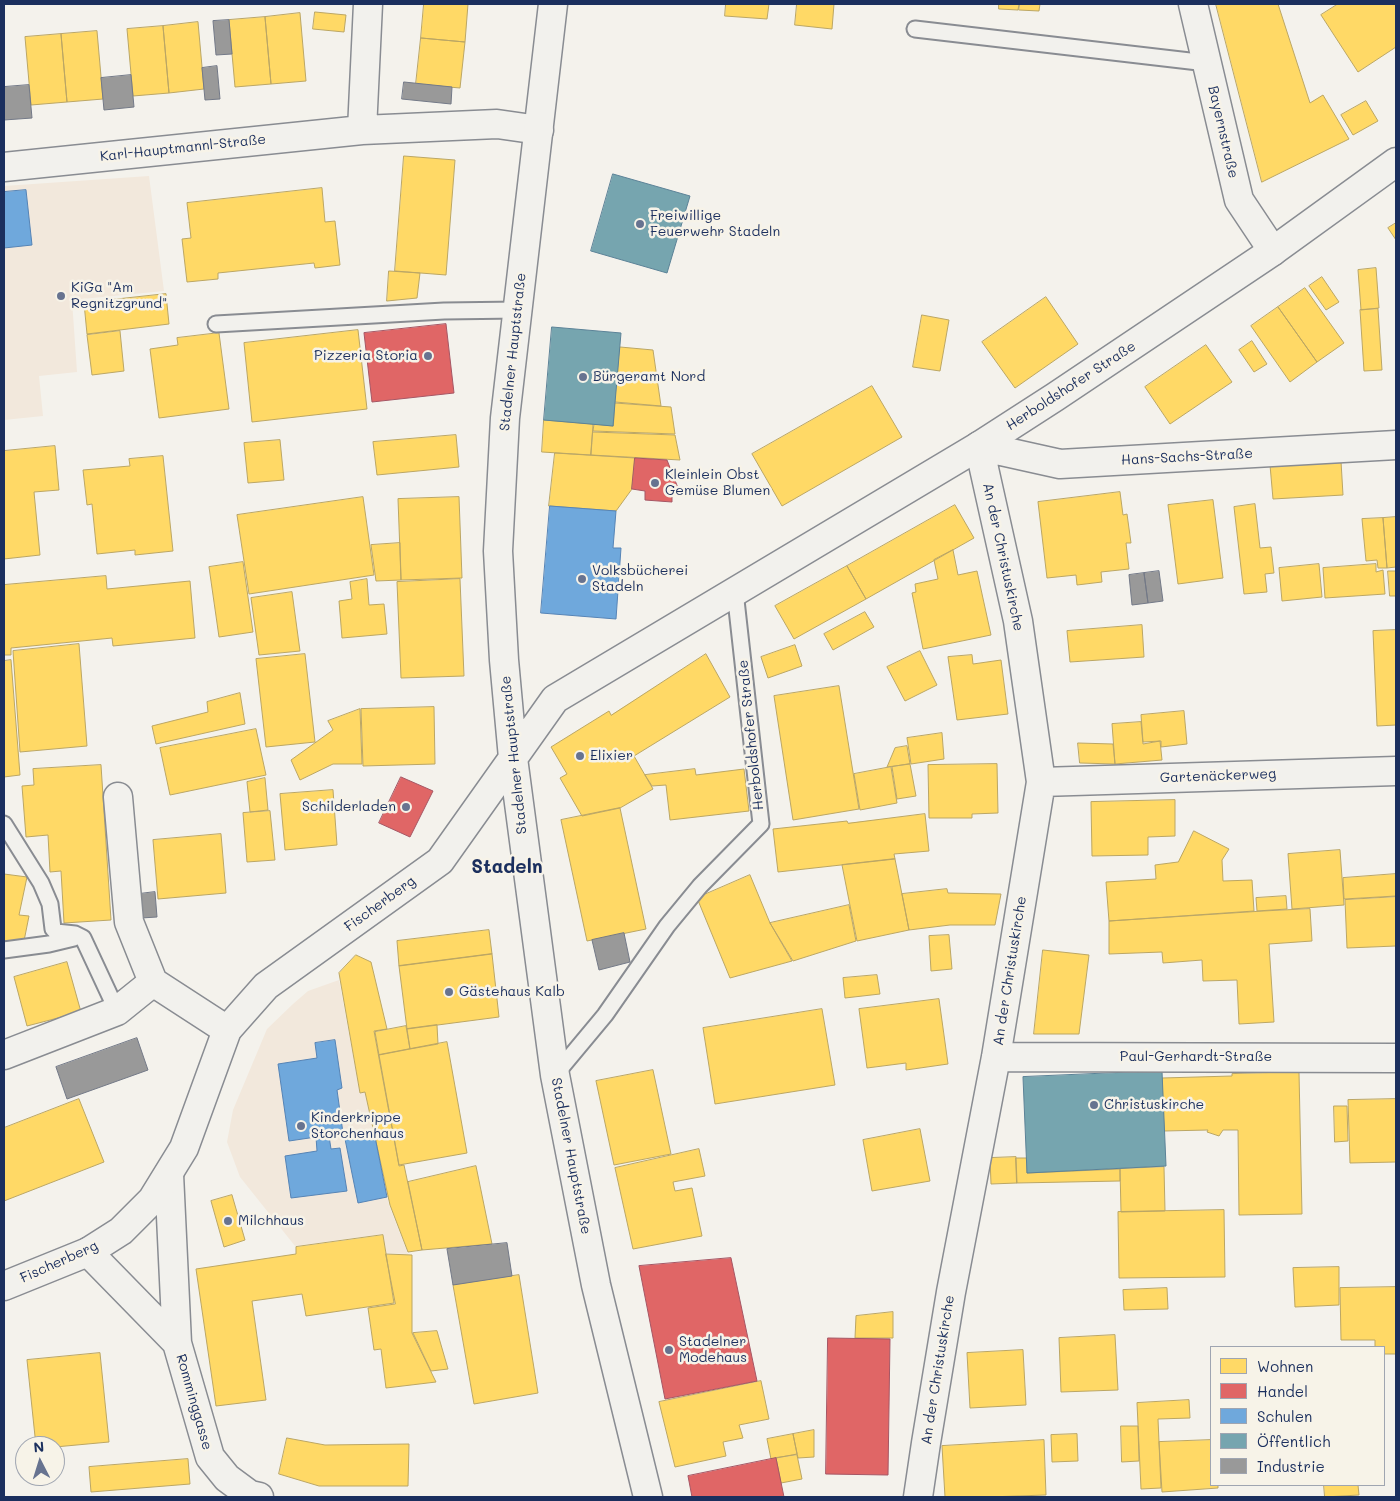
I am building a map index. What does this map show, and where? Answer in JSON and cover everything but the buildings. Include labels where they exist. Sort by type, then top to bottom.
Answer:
[{"type":"street","points":[[362,130],[368,4]]},
{"type":"street","name":"Stadelner Hauptstraße","points":[[553,4],[504,418],[498,551],[504,660],[513,758],[555,1075],[596,1285],[645,1497]]},
{"type":"street","name":"Bayernstraße","points":[[1194,4],[1239,200],[1273,251]]},
{"type":"street","name":"Karl-Hauptmannl-Straße","points":[[4,167],[362,130],[497,124],[538,130]]},
{"type":"street","name":"Herboldshofer Straße","points":[[513,758],[555,699],[979,446],[1273,251],[1396,162]]},
{"type":"street","name":"Hans-Sachs-Straße","points":[[979,446],[1060,464],[1396,445]]},
{"type":"street","name":"An der Christuskirche","points":[[918,1497],[951,1292],[996,1056],[1041,782],[1018,621],[979,446]]},
{"type":"street","name":"Fischerberg","points":[[4,1286],[88,1252],[121,1230],[152,1200],[184,1148],[227,1030],[266,986],[440,861],[513,758]]},
{"type":"street","name":"Gartenäckerweg","points":[[1041,782],[1396,771]]},
{"type":"street","points":[[118,797],[129,922],[153,982],[227,1030]]},
{"type":"street","points":[[4,1055],[117,1011],[153,982]]},
{"type":"street","name":"Paul-Gerhardt-Straße","points":[[996,1056],[1396,1058]]},
{"type":"street","name":"Romminggasse","points":[[169,1174],[177,1343],[210,1457],[226,1488],[259,1497]]},
{"type":"street","name":"Romminggasse","points":[[88,1252],[177,1343]]},
{"type":"lane","points":[[915,29],[1208,63]]},
{"type":"lane","points":[[216,324],[444,311],[518,310]]},
{"type":"lane","name":"Herboldshofer Straße","points":[[555,1075],[605,1015],[667,926],[700,886],[761,824],[735,591]]},
{"type":"lane","points":[[4,824],[41,883],[50,904],[52,928],[56,932],[75,934],[83,938],[117,1011]]},
{"type":"lane","points":[[4,950],[49,944],[81,936]]},
{"type":"shaded area","name":"KiGa \"Am Regnitzgrund\"","points":[[149,176],[164,291],[72,300],[77,372],[39,376],[43,416],[4,420],[4,186]]},
{"type":"shaded area","name":"Kinderkrippe Storchenhaus","points":[[339,980],[360,1093],[365,1092],[389,1205],[408,1254],[386,1253],[383,1234],[295,1246],[240,1177],[227,1142],[233,1110],[267,1029],[308,991]]},
{"type":"place","name":"Freiwillige Feuerwehr Stadeln","points":[[640,224]]},
{"type":"place","name":"KiGa \"Am Regnitzgrund\"","points":[[61,296]]},
{"type":"place","name":"Pizzeria Storia","points":[[428,356]]},
{"type":"place","name":"Bürgeramt Nord","points":[[583,377]]},
{"type":"place","name":"Kleinlein Obst Gemüse Blumen","points":[[655,483]]},
{"type":"place","name":"Volksbücherei Stadeln","points":[[582,579]]},
{"type":"place","name":"Elixier","points":[[580,756]]},
{"type":"place","name":"Schilderladen","points":[[406,807]]},
{"type":"place","name":"Gästehaus Kalb","points":[[449,992]]},
{"type":"place","name":"Christuskirche","points":[[1094,1105]]},
{"type":"place","name":"Kinderkrippe Storchenhaus","points":[[301,1126]]},
{"type":"place","name":"Milchhaus","points":[[228,1221]]},
{"type":"place","name":"Stadelner Modehaus","points":[[669,1350]]},
{"type":"district","name":"Stadeln","points":[[507,867]]}]
